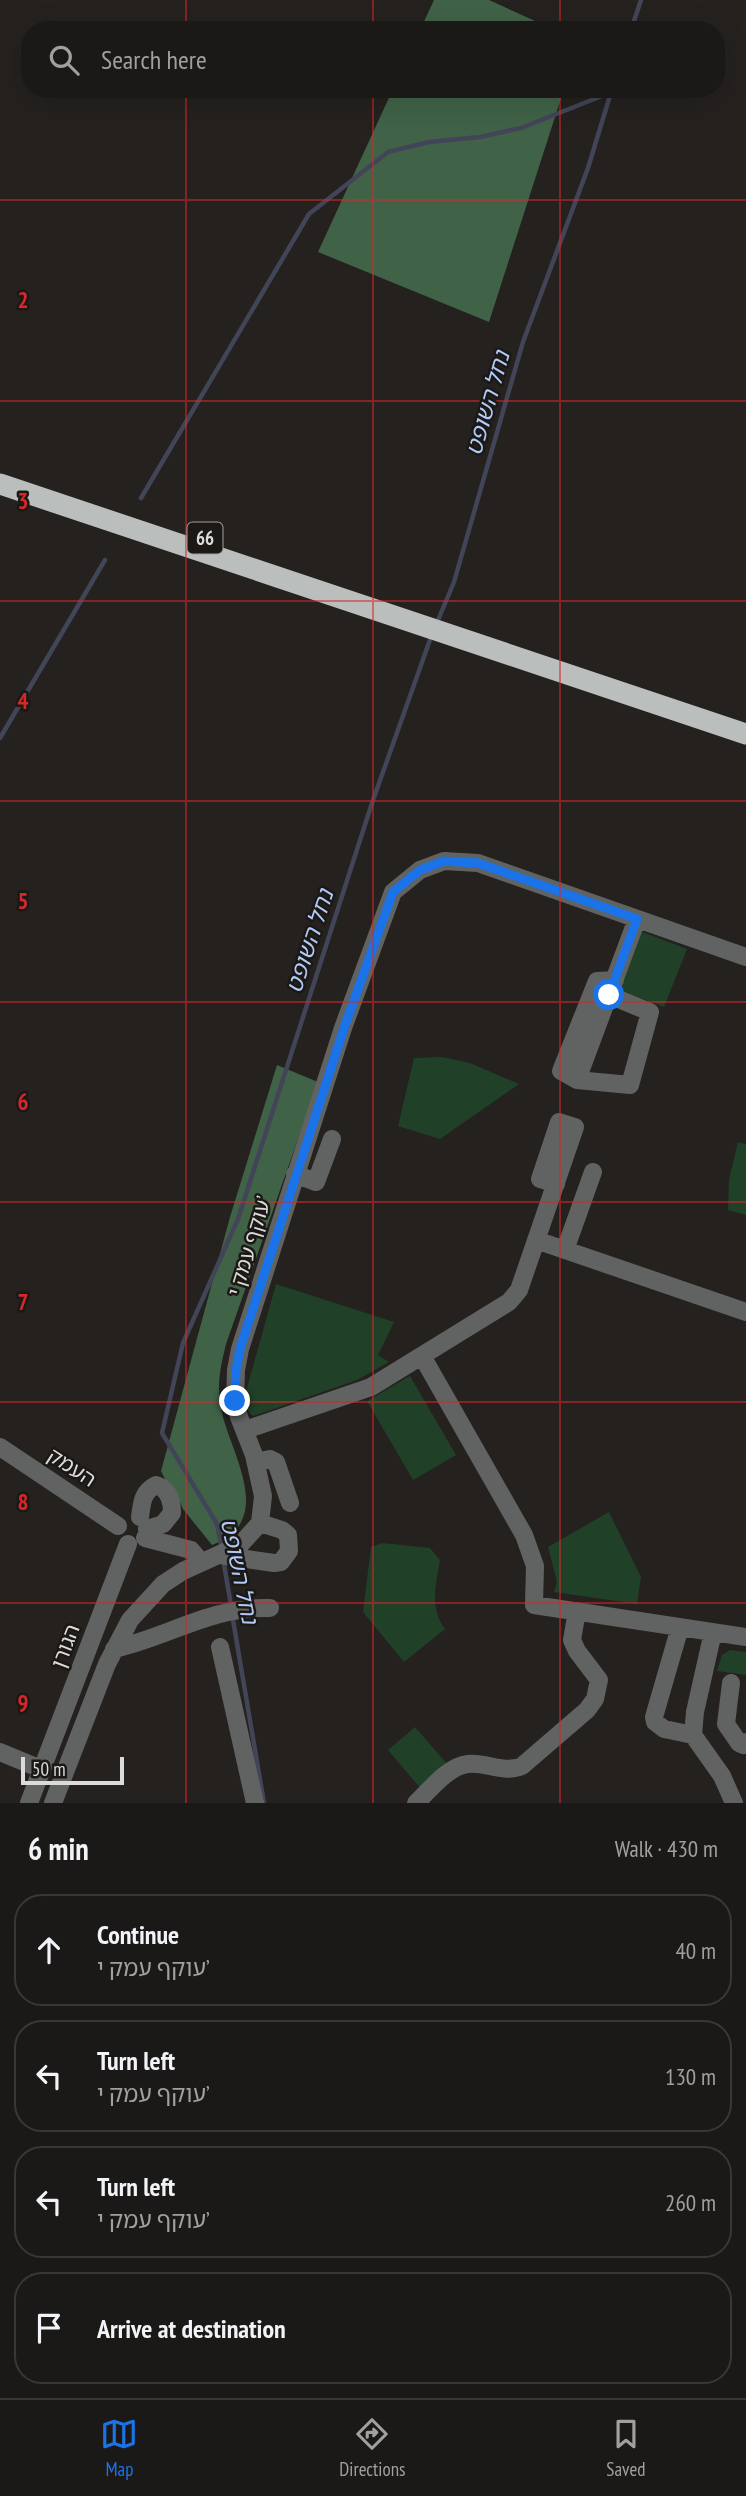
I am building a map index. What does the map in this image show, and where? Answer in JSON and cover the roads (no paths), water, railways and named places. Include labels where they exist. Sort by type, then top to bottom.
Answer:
[{"type":"highway","name":"66","points":[[0,470],[462,631],[746,734]]},
{"type":"highway","name":"66","points":[[0,484],[407,612]]},
{"type":"highway","name":"66","points":[[462,631],[746,720]]},
{"type":"street","name":"עוקף עמק י’","points":[[260,1524],[263,1496],[256,1462],[235,1401],[240,1349],[295,1174],[393,892],[420,870],[444,861],[478,863],[746,957]]},
{"type":"street","points":[[612,988],[637,919]]},
{"type":"street","points":[[597,981],[612,988],[650,1012],[630,1084],[578,1080],[561,1071],[597,981]]},
{"type":"street","points":[[295,1174],[316,1182],[332,1139]]},
{"type":"street","points":[[565,1250],[593,1172]]},
{"type":"street","points":[[245,1430],[371,1387],[513,1298],[519,1290],[556,1184]]},
{"type":"street","points":[[536,1240],[746,1312]]},
{"type":"street","points":[[422,1356],[524,1535],[535,1566],[534,1605],[746,1637]]},
{"type":"street","name":"העמק","points":[[0,1447],[118,1526],[127,1516],[140,1532]]},
{"type":"street","points":[[256,1462],[270,1459],[276,1462],[290,1503]]},
{"type":"street","points":[[52,1803],[114,1649],[130,1619],[146,1600],[183,1570],[240,1545],[260,1524],[282,1530],[288,1535],[289,1551],[281,1562],[219,1555]]},
{"type":"street","points":[[140,1532],[191,1550],[201,1562]]},
{"type":"street","name":"הגורן","points":[[29,1803],[140,1532]]},
{"type":"street","points":[[114,1649],[214,1614],[246,1607],[270,1608]]},
{"type":"street","points":[[416,1803],[455,1768],[469,1764],[513,1770],[522,1766],[586,1710],[595,1699],[599,1679],[577,1651],[572,1640],[577,1611]]},
{"type":"street","points":[[680,1627],[654,1717],[655,1722],[664,1729],[693,1735],[722,1776],[735,1803],[746,1792],[722,1776]]},
{"type":"street","points":[[693,1735],[713,1632]]},
{"type":"street","points":[[220,1647],[255,1803]]},
{"type":"street","points":[[703,1678],[739,1684],[726,1724],[739,1743],[743,1745],[746,1742]]},
{"type":"street","points":[[0,1752],[41,1769]]},
{"type":"waterway","name":"נחל השופט","points":[[634,21],[641,0]]},
{"type":"waterway","points":[[141,498],[309,214],[388,152],[429,142],[480,137],[521,128],[597,98]]},
{"type":"waterway","name":"נחל השופט","points":[[436,625],[454,582],[523,342],[588,168],[609,98]]},
{"type":"waterway","points":[[0,738],[105,560]]},
{"type":"waterway","name":"נחל השופט","points":[[222,1550],[217,1524],[162,1433],[183,1343],[238,1219],[372,803],[431,637]]},
{"type":"waterway","name":"נחל השופט","points":[[223,1559],[231,1605]]},
{"type":"waterway","name":"נחל השופט","points":[[232,1614],[264,1803]]}]
